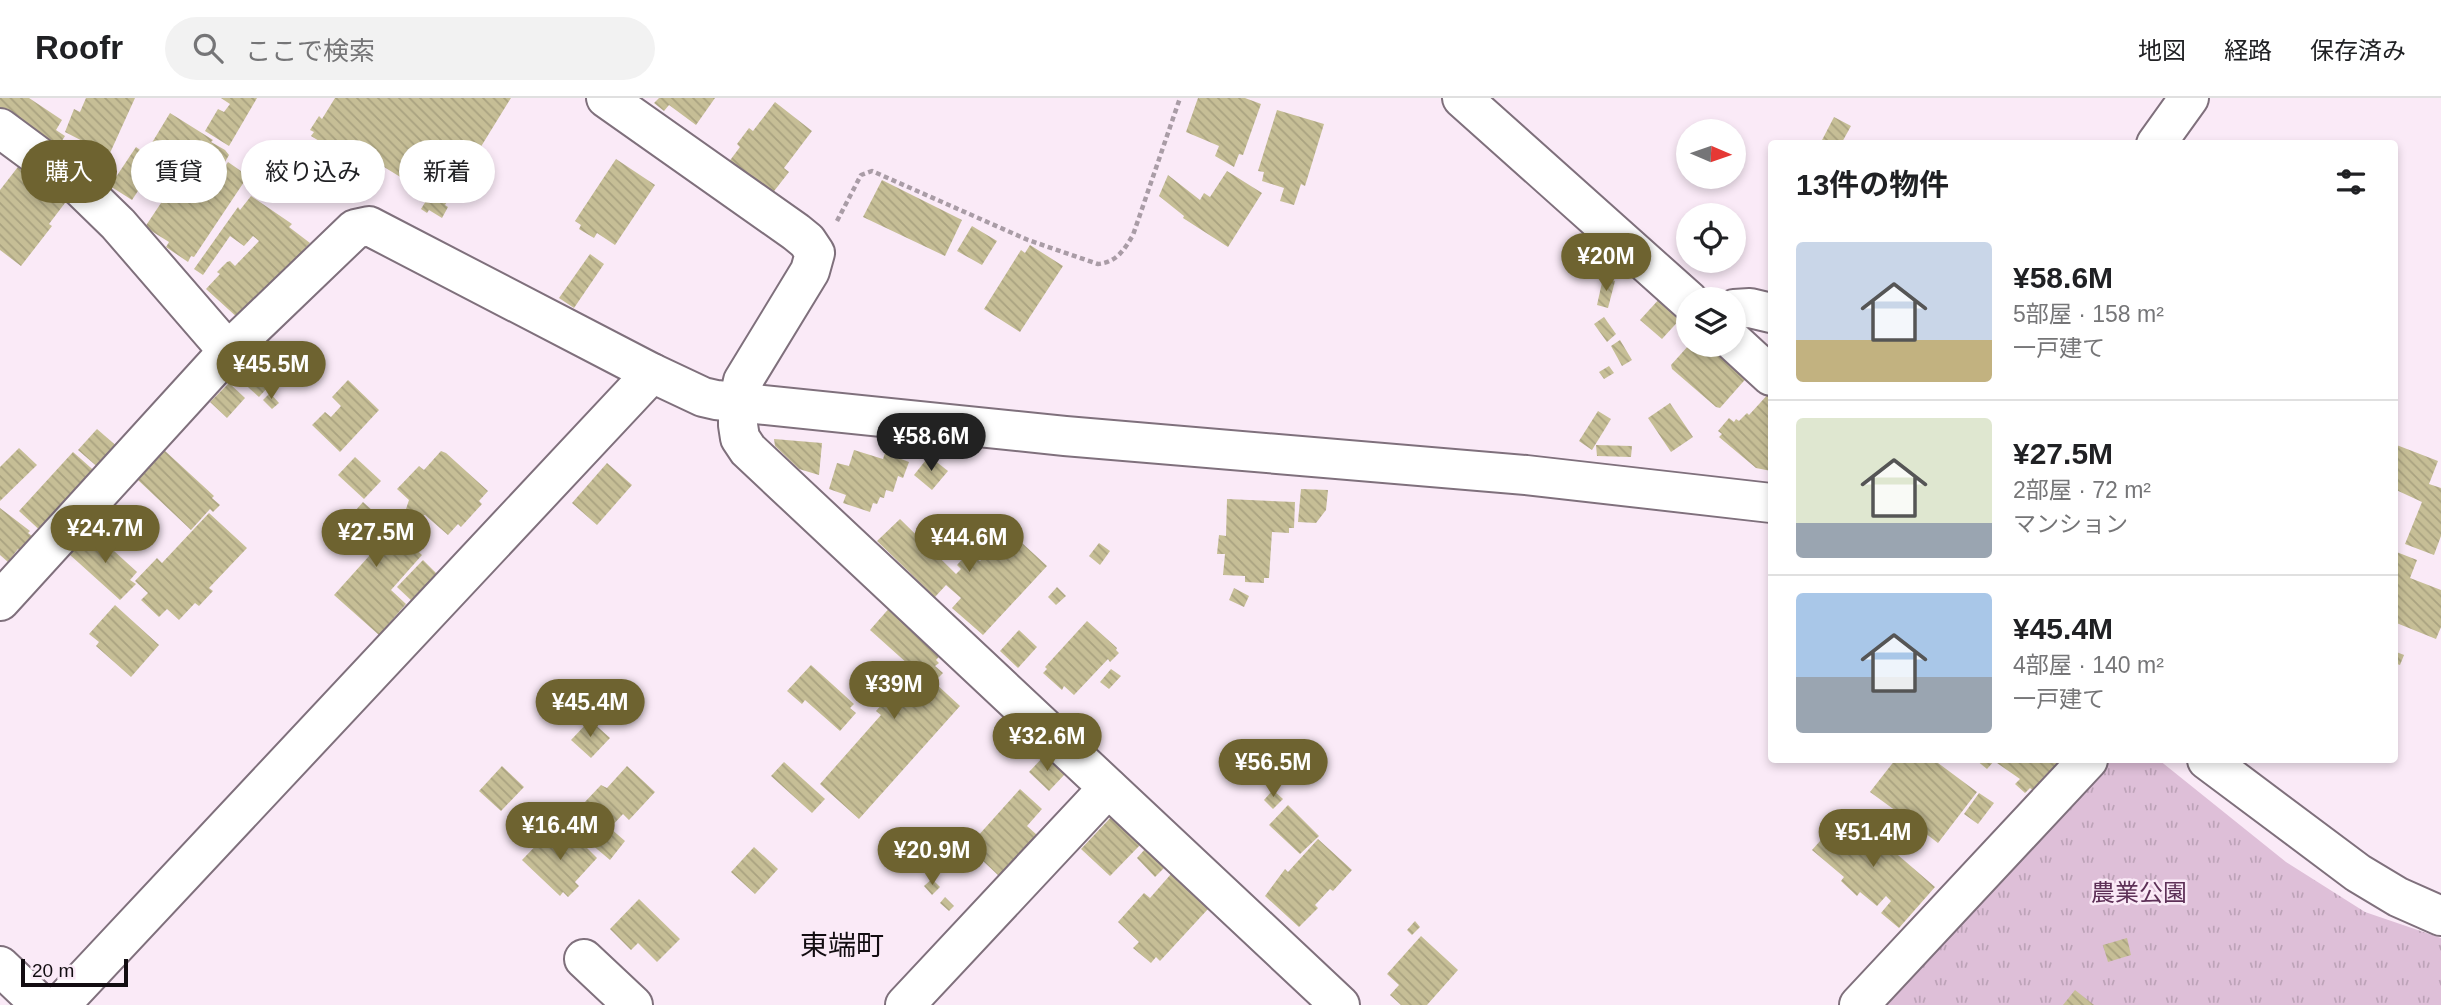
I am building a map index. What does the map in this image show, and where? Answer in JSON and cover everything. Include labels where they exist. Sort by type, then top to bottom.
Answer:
[{"type":"street","points":[[606,98],[796,232],[815,253],[810,271],[743,381],[738,403],[738,425],[740,438],[748,450],[1340,1005]]},
{"type":"street","points":[[1462,98],[1676,289]]},
{"type":"street","points":[[1494,98],[1502,135]]},
{"type":"street","points":[[2159,140],[2189,98]]},
{"type":"street","points":[[0,128],[81,188],[118,224],[228,351]]},
{"type":"street","points":[[0,601],[228,351],[355,229],[369,226],[703,397],[738,403],[1065,436],[1526,475],[1768,503]]},
{"type":"street","points":[[1746,308],[1768,312]]},
{"type":"street","points":[[1746,353],[1768,373]]},
{"type":"street","points":[[60,1005],[652,373]]},
{"type":"street","points":[[1859,1005],[2085,763]]},
{"type":"street","points":[[2211,763],[2358,873],[2398,897],[2441,916]]},
{"type":"street","points":[[905,1005],[1108,788]]},
{"type":"street","points":[[584,959],[633,1005]]},
{"type":"street","points":[[0,966],[41,1005]]},
{"type":"path","points":[[815,253],[827,240],[861,175],[872,171],[1028,240],[1098,264],[1109,263],[1121,254],[1133,235],[1180,98]]},
{"type":"green space","name":"農業公園","points":[[2105,763],[2163,763],[2286,862],[2365,912],[2441,938],[2441,1005],[1879,1005]]},
{"type":"building","points":[[0,98],[29,98],[62,120],[56,130],[65,136],[62,140],[48,140],[0,107]]},
{"type":"building","points":[[86,98],[135,98],[116,140],[81,140],[65,132],[74,109],[80,112]]},
{"type":"building","points":[[221,98],[257,98],[229,146],[227,140],[219,140],[205,131],[218,109],[224,112],[230,104]]},
{"type":"building","points":[[335,98],[511,98],[485,140],[399,140],[399,176],[385,168],[385,140],[318,140],[311,136],[314,132],[310,130],[319,116],[322,119]]},
{"type":"building","points":[[659,98],[715,98],[696,125],[669,105],[664,111],[654,103]]},
{"type":"building","points":[[1198,98],[1245,98],[1261,104],[1243,155],[1239,154],[1234,167],[1215,156],[1219,146],[1186,132]]},
{"type":"building","points":[[775,102],[812,131],[784,168],[789,172],[771,195],[728,163],[749,128],[753,131]]},
{"type":"building","points":[[1277,110],[1324,124],[1305,186],[1301,184],[1294,205],[1280,201],[1284,188],[1262,181],[1264,172],[1258,171]]},
{"type":"building","points":[[170,113],[213,140],[154,140]]},
{"type":"building","points":[[1834,117],[1851,126],[1843,140],[1822,140]]},
{"type":"building","points":[[131,154],[131,199],[117,190],[117,176]]},
{"type":"building","points":[[616,159],[655,185],[615,245],[597,233],[594,238],[579,229],[581,225],[575,221]]},
{"type":"building","points":[[21,163],[21,203],[65,203],[49,224],[52,226],[21,266],[0,250],[0,190]]},
{"type":"building","points":[[227,164],[241,171],[241,186],[188,262],[166,247],[169,242],[145,227],[161,203],[227,203]]},
{"type":"building","points":[[1227,171],[1262,193],[1228,247],[1183,218],[1184,216],[1159,196],[1168,175],[1200,200],[1204,193],[1210,197]]},
{"type":"building","points":[[882,180],[962,220],[945,256],[863,217]]},
{"type":"building","points":[[246,203],[261,203],[292,224],[289,227],[310,243],[239,319],[206,289],[227,262],[230,261],[235,266],[259,241],[253,236],[244,246],[230,236],[203,275],[194,269],[238,207],[240,210]]},
{"type":"building","points":[[425,203],[446,203],[448,207],[442,218],[429,210],[427,213],[421,209]]},
{"type":"building","points":[[972,226],[997,241],[982,265],[957,251]]},
{"type":"building","points":[[1030,245],[1063,266],[1020,332],[984,309],[1021,250],[1025,253]]},
{"type":"building","points":[[590,254],[604,264],[574,308],[559,298]]},
{"type":"building","points":[[1603,278],[1615,281],[1608,308],[1597,305]]},
{"type":"building","points":[[1661,297],[1676,310],[1676,324],[1662,339],[1640,320]]},
{"type":"building","points":[[1604,317],[1616,334],[1607,342],[1594,324]]},
{"type":"building","points":[[1620,340],[1632,360],[1622,366],[1611,346]]},
{"type":"building","points":[[1678,357],[1731,357],[1750,374],[1720,408],[1672,369],[1671,365]]},
{"type":"building","points":[[257,358],[277,377],[259,397],[238,378]]},
{"type":"building","points":[[1609,366],[1614,373],[1604,379],[1599,372]]},
{"type":"building","points":[[348,380],[379,410],[340,452],[312,425],[325,412],[331,417],[341,406],[332,397]]},
{"type":"building","points":[[229,383],[245,398],[227,418],[210,402]]},
{"type":"building","points":[[270,393],[279,403],[272,409],[263,400]]},
{"type":"building","points":[[1768,394],[1768,470],[1756,468],[1719,437],[1722,434],[1718,431],[1729,418],[1734,422],[1747,413],[1749,415]]},
{"type":"building","points":[[1670,403],[1693,437],[1671,452],[1648,418]]},
{"type":"building","points":[[1598,411],[1611,419],[1592,450],[1579,441]]},
{"type":"building","points":[[97,429],[120,449],[101,470],[78,450]]},
{"type":"building","points":[[774,439],[822,443],[819,475],[799,469],[775,446]]},
{"type":"building","points":[[1596,445],[1632,446],[1631,457],[1597,456]]},
{"type":"building","points":[[2398,446],[2438,461],[2429,484],[2441,488],[2441,536],[2434,555],[2405,544],[2422,502],[2398,491]]},
{"type":"building","points":[[19,448],[37,465],[0,501],[0,467]]},
{"type":"building","points":[[164,450],[214,496],[212,498],[220,505],[213,512],[210,509],[191,530],[138,480]]},
{"type":"building","points":[[854,450],[883,459],[885,453],[909,462],[903,478],[898,476],[893,492],[886,490],[884,498],[880,497],[877,504],[873,503],[870,512],[843,503],[846,495],[829,489],[837,463],[849,466]]},
{"type":"building","points":[[441,451],[488,491],[479,501],[482,504],[461,527],[458,524],[448,535],[425,515],[416,518],[406,509],[409,500],[397,489],[419,466],[424,470]]},
{"type":"building","points":[[73,452],[99,475],[45,535],[19,511]]},
{"type":"building","points":[[929,456],[948,471],[932,490],[914,475]]},
{"type":"building","points":[[355,457],[381,481],[364,499],[338,475]]},
{"type":"building","points":[[607,463],[632,485],[597,525],[572,503]]},
{"type":"building","points":[[1301,489],[1328,490],[1326,510],[1316,523],[1298,522]]},
{"type":"building","points":[[1227,499],[1295,502],[1294,528],[1289,528],[1289,533],[1272,532],[1269,578],[1264,578],[1264,583],[1245,582],[1245,576],[1223,575],[1225,554],[1217,554],[1219,535],[1226,536]]},
{"type":"building","points":[[363,502],[422,555],[391,590],[406,604],[379,635],[334,595],[370,555],[340,528]]},
{"type":"building","points":[[0,508],[30,531],[28,533],[37,540],[26,555],[18,549],[8,562],[0,555]]},
{"type":"building","points":[[209,513],[247,548],[209,588],[213,591],[199,606],[195,603],[179,620],[167,609],[159,617],[141,600],[148,593],[135,581],[157,558],[162,563]]},
{"type":"building","points":[[900,519],[956,574],[961,569],[957,565],[967,554],[970,557],[972,554],[980,561],[1008,530],[1047,566],[983,635],[952,608],[961,598],[946,585],[935,597],[877,541]]},
{"type":"building","points":[[91,530],[137,572],[130,580],[136,584],[120,600],[69,554]]},
{"type":"building","points":[[1099,543],[1110,551],[1100,565],[1089,556]]},
{"type":"building","points":[[2398,553],[2417,560],[2410,578],[2441,590],[2441,627],[2436,639],[2398,624]]},
{"type":"building","points":[[423,560],[439,576],[414,603],[397,587]]},
{"type":"building","points":[[1057,587],[1066,596],[1056,605],[1048,597]]},
{"type":"building","points":[[1234,588],[1249,596],[1244,607],[1229,600]]},
{"type":"building","points":[[115,605],[159,645],[131,677],[96,646],[99,642],[89,634]]},
{"type":"building","points":[[892,605],[943,652],[936,660],[939,663],[935,666],[943,673],[934,682],[960,706],[859,819],[820,784],[881,715],[876,711],[893,692],[898,696],[918,673],[870,630]]},
{"type":"building","points":[[1087,621],[1117,648],[1119,653],[1110,662],[1108,659],[1074,695],[1064,686],[1062,690],[1043,673],[1047,669],[1045,667]]},
{"type":"building","points":[[1019,630],[1037,647],[1018,668],[1000,651]]},
{"type":"building","points":[[2398,653],[2404,655],[2398,664]]},
{"type":"building","points":[[811,665],[854,704],[850,708],[856,713],[840,731],[805,700],[802,704],[787,691]]},
{"type":"building","points":[[1111,669],[1121,676],[1109,689],[1100,682]]},
{"type":"building","points":[[590,720],[610,738],[591,758],[571,740]]},
{"type":"building","points":[[1045,755],[1065,774],[1049,791],[1029,772]]},
{"type":"building","points":[[784,762],[825,799],[812,813],[771,776]]},
{"type":"building","points":[[1893,763],[1938,763],[1977,792],[1938,843],[1912,823],[1902,836],[1886,824],[1896,811],[1870,792]]},
{"type":"building","points":[[1980,763],[1992,763],[1987,769]]},
{"type":"building","points":[[1997,763],[2060,763],[2034,791],[2030,788],[2025,793],[2015,784],[2020,779]]},
{"type":"building","points":[[502,766],[524,787],[501,811],[479,791]]},
{"type":"building","points":[[627,766],[655,792],[629,820],[623,814],[610,828],[625,841],[610,860],[591,844],[607,825],[584,803],[601,785],[607,788]]},
{"type":"building","points":[[1020,789],[1042,809],[1027,826],[1037,835],[999,876],[968,847]]},
{"type":"building","points":[[1273,790],[1283,799],[1273,809],[1264,800]]},
{"type":"building","points":[[1979,793],[1994,803],[1978,824],[1964,814]]},
{"type":"building","points":[[1288,805],[1319,836],[1300,854],[1269,825]]},
{"type":"building","points":[[1847,811],[1935,887],[1899,928],[1881,913],[1891,901],[1886,896],[1877,906],[1860,892],[1857,896],[1841,881],[1844,877],[1812,850]]},
{"type":"building","points":[[1113,815],[1142,843],[1110,876],[1081,849]]},
{"type":"building","points":[[567,828],[597,858],[575,882],[579,886],[568,897],[563,892],[560,896],[522,860],[547,834],[554,841]]},
{"type":"building","points":[[1318,839],[1352,870],[1333,891],[1330,889],[1315,905],[1318,908],[1299,927],[1265,896],[1285,869],[1288,872]]},
{"type":"building","points":[[754,847],[778,869],[755,894],[731,872]]},
{"type":"building","points":[[1146,848],[1165,867],[1155,877],[1137,858]]},
{"type":"building","points":[[1171,874],[1208,909],[1160,961],[1156,957],[1151,963],[1133,948],[1139,942],[1118,922],[1144,893],[1150,898]]},
{"type":"building","points":[[932,879],[940,887],[932,895],[924,886]]},
{"type":"building","points":[[945,897],[954,906],[949,911],[940,903]]},
{"type":"building","points":[[639,899],[680,939],[657,962],[638,943],[631,950],[610,929]]},
{"type":"building","points":[[1415,921],[1420,927],[1412,935],[1407,930]]},
{"type":"building","points":[[1421,936],[1458,970],[1427,1005],[1401,1005],[1390,995],[1399,985],[1387,974]]},
{"type":"building","points":[[2127,938],[2131,955],[2108,962],[2103,945]]},
{"type":"building","points":[[2075,990],[2094,1005],[2063,1005]]},
{"type":"district","name":"東端町","points":[[842,945]]}]
